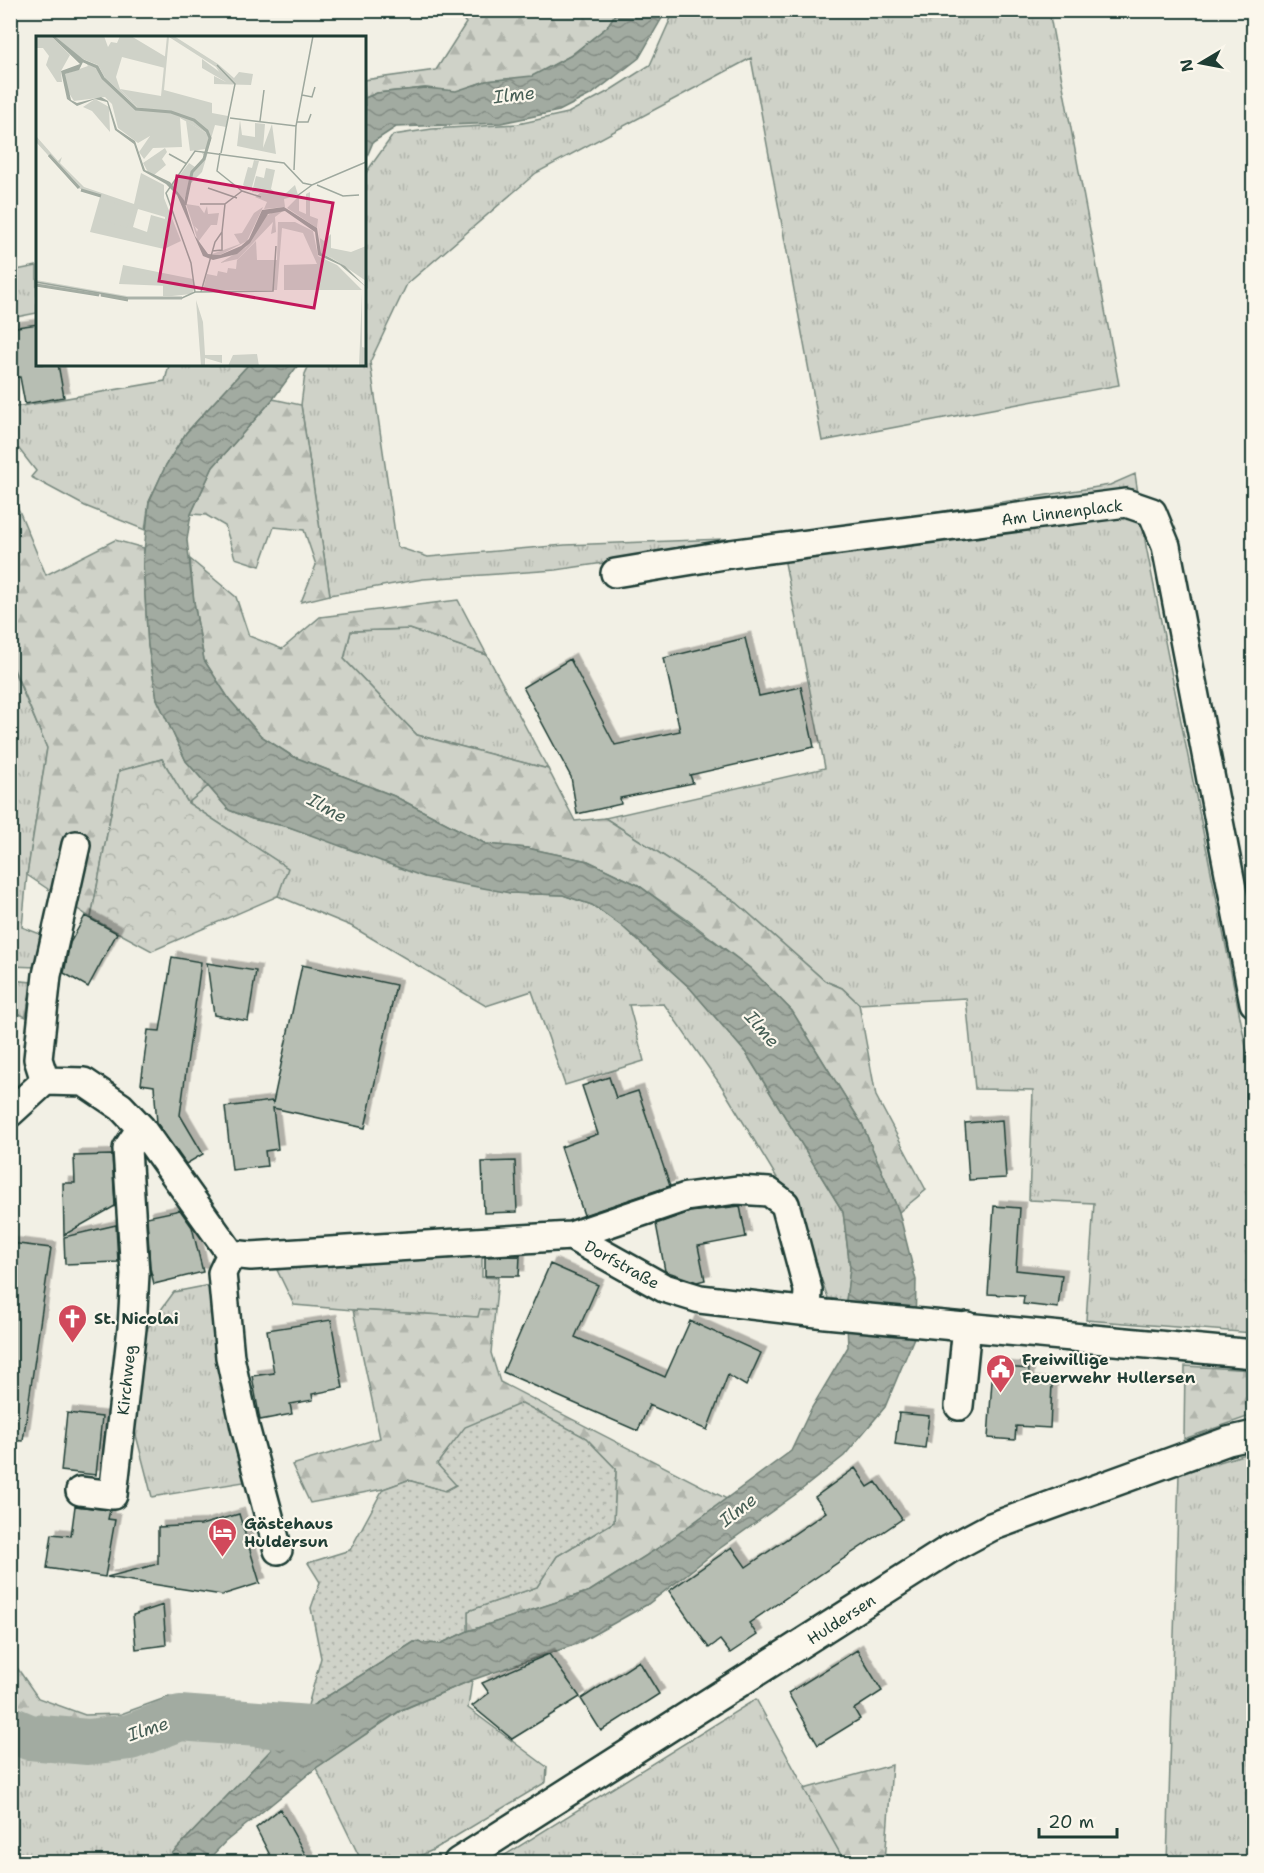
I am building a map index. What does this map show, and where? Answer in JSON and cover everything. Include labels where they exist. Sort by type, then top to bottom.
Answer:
[{"type":"street","name":"Am Linnenplack","points":[[615,573],[730,554],[1126,503],[1152,512],[1166,546],[1254,1003]]},
{"type":"street","points":[[45,1081],[38,1059],[47,975],[76,845]]},
{"type":"street","points":[[10,1113],[45,1081],[84,1082],[121,1107],[141,1128],[231,1254],[222,1273],[230,1357],[245,1426],[278,1550]]},
{"type":"street","name":"Kirchweg","points":[[80,1491],[113,1495],[132,1328],[135,1274],[127,1149],[141,1128]]},
{"type":"street","points":[[571,1236],[686,1197],[737,1190],[769,1192],[785,1204],[808,1290],[817,1313]]},
{"type":"street","name":"Dorfstraße","points":[[231,1254],[251,1256],[571,1236],[664,1288],[700,1299],[817,1313],[1254,1354]]},
{"type":"street","points":[[959,1406],[967,1326]]},
{"type":"street","name":"Huldersen","points":[[458,1863],[948,1550],[991,1527],[1228,1441],[1254,1435]]},
{"type":"green space","points":[[456,11],[617,11],[607,27],[570,56],[532,77],[486,81],[456,92],[425,88],[377,93],[366,98],[366,80],[436,70],[466,23]]},
{"type":"green space","points":[[674,11],[1049,11],[1119,385],[822,441],[751,58],[536,173],[407,284],[370,362],[397,547],[428,557],[565,545],[780,537],[556,570],[423,579],[330,595],[301,405],[305,374],[309,366],[366,366],[366,173],[393,135],[432,129],[518,124],[568,113],[650,65]]},
{"type":"green space","points":[[36,266],[36,313],[11,318],[11,271]]},
{"type":"green space","points":[[169,366],[247,366],[186,433],[166,465],[149,502],[145,530],[85,506],[31,477],[36,471],[19,449],[13,453],[11,449],[10,408],[165,381]]},
{"type":"green space","points":[[273,399],[301,405],[330,595],[301,602],[316,565],[304,530],[274,527],[260,566],[235,558],[225,526],[206,515],[191,514],[213,467]]},
{"type":"green space","points":[[1135,474],[1146,546],[1253,1082],[1253,1333],[1086,1320],[1094,1203],[1029,1200],[1033,1090],[975,1089],[966,998],[859,1004],[842,988],[825,981],[737,903],[605,818],[825,768],[780,537],[1110,485]]},
{"type":"green space","points":[[10,489],[46,575],[115,540],[144,548],[148,646],[157,699],[186,761],[208,786],[188,803],[162,759],[119,771],[91,918],[27,875],[47,748],[11,662]]},
{"type":"green space","points":[[190,559],[236,597],[249,636],[282,649],[320,617],[458,600],[487,655],[410,629],[351,631],[344,659],[417,735],[548,769],[575,821],[605,818],[737,903],[825,981],[842,988],[859,1004],[876,1096],[926,1190],[899,1212],[862,1124],[792,1011],[750,968],[638,885],[588,861],[527,848],[486,844],[394,796],[292,756],[261,736],[229,699],[204,660],[194,602]]},
{"type":"green space","points":[[410,629],[487,655],[548,769],[417,735],[344,659],[351,631]]},
{"type":"green space","points":[[10,662],[47,748],[27,875],[22,927],[40,934],[36,967],[11,966]]},
{"type":"green space","points":[[162,759],[188,803],[288,868],[278,896],[152,951],[91,918],[119,771]]},
{"type":"green space","points":[[208,786],[229,810],[252,819],[289,827],[510,893],[563,895],[592,905],[623,927],[690,988],[746,1053],[843,1212],[850,1268],[846,1301],[828,1298],[797,1211],[722,1087],[664,1004],[629,1005],[644,1061],[565,1085],[532,991],[486,1006],[351,926],[278,896],[287,868],[188,803]]},
{"type":"green space","points":[[11,980],[32,982],[26,1017],[19,1014],[11,1025]]},
{"type":"green space","points":[[482,1254],[482,1277],[498,1278],[495,1310],[481,1309],[478,1317],[294,1305],[277,1270],[311,1264]]},
{"type":"green space","points":[[210,1285],[218,1357],[244,1482],[152,1497],[129,1408],[141,1337],[174,1292]]},
{"type":"green space","points":[[480,1309],[495,1310],[491,1353],[500,1382],[727,1499],[663,1545],[590,1591],[468,1631],[468,1611],[537,1587],[557,1556],[614,1522],[616,1469],[586,1438],[522,1404],[457,1485],[445,1491],[408,1480],[383,1489],[310,1503],[292,1465],[380,1438],[353,1310],[478,1317]]},
{"type":"green space","points":[[1185,1366],[1253,1370],[1253,1415],[1184,1439]]},
{"type":"green space","points":[[522,1403],[586,1438],[616,1469],[614,1522],[557,1556],[537,1587],[468,1611],[468,1631],[440,1644],[414,1642],[307,1709],[321,1658],[311,1608],[320,1582],[308,1563],[350,1550],[383,1489],[408,1480],[445,1491],[456,1485],[437,1464],[465,1427]]},
{"type":"green space","points":[[1253,1452],[1253,1862],[1167,1862],[1179,1474]]},
{"type":"green space","points":[[11,1664],[18,1669],[38,1698],[85,1715],[121,1714],[168,1697],[307,1709],[269,1742],[192,1732],[159,1738],[139,1746],[102,1754],[36,1749],[11,1741]]},
{"type":"green space","points":[[472,1680],[468,1708],[547,1767],[546,1782],[433,1850],[406,1862],[362,1862],[316,1768],[402,1710]]},
{"type":"green space","points":[[756,1699],[845,1862],[494,1862]]},
{"type":"green space","points":[[192,1732],[269,1742],[271,1750],[164,1862],[32,1862],[11,1849],[10,1741],[36,1749],[139,1746],[159,1738]]},
{"type":"green space","points":[[892,1765],[885,1862],[845,1862],[804,1789]]},
{"type":"water","points":[[617,11],[666,11],[639,58],[592,94],[559,111],[501,123],[396,127],[373,142],[366,159],[366,98],[377,93],[425,88],[456,91],[486,81],[532,76],[570,56],[607,27]]},
{"type":"water","points":[[247,366],[297,366],[273,399],[213,467],[191,514],[187,540],[204,660],[229,699],[261,736],[292,756],[394,796],[486,844],[527,848],[588,861],[638,885],[750,968],[792,1011],[862,1124],[899,1212],[916,1280],[915,1335],[885,1407],[844,1456],[796,1494],[648,1604],[577,1644],[472,1680],[401,1710],[316,1768],[225,1842],[206,1862],[164,1862],[271,1750],[269,1742],[307,1709],[414,1642],[440,1644],[468,1631],[590,1591],[663,1545],[791,1451],[811,1409],[848,1347],[846,1301],[850,1268],[843,1212],[746,1053],[690,988],[623,927],[592,905],[563,895],[510,893],[424,877],[289,827],[252,819],[229,810],[186,761],[157,699],[148,646],[143,562],[149,502],[166,465],[186,433]]},
{"type":"building","points":[[36,324],[36,366],[58,366],[64,397],[25,404],[20,377],[10,378],[10,328]]},
{"type":"building","points":[[745,638],[759,696],[801,687],[814,747],[690,775],[693,783],[620,798],[621,804],[577,814],[571,777],[523,687],[570,659],[615,745],[680,731],[664,658]]},
{"type":"building","points":[[85,916],[117,933],[88,987],[64,973],[70,943]]},
{"type":"building","points":[[172,957],[201,962],[180,1115],[203,1154],[186,1164],[157,1123],[154,1086],[141,1084],[148,1030],[160,1031]]},
{"type":"building","points":[[207,963],[256,971],[248,1021],[214,1015]]},
{"type":"building","points":[[302,965],[396,985],[365,1128],[273,1108],[278,1149],[265,1151],[267,1166],[232,1170],[225,1107],[272,1101],[273,1103]]},
{"type":"building","points":[[609,1077],[616,1098],[638,1091],[670,1186],[584,1215],[561,1147],[598,1134],[582,1086]]},
{"type":"building","points":[[1002,1120],[1006,1178],[969,1180],[965,1123]]},
{"type":"building","points":[[112,1155],[115,1206],[64,1235],[63,1183],[75,1183],[74,1156]]},
{"type":"building","points":[[515,1161],[517,1212],[484,1213],[482,1162]]},
{"type":"building","points":[[740,1206],[746,1237],[698,1246],[705,1280],[697,1282],[665,1271],[656,1224],[690,1212]]},
{"type":"building","points":[[994,1206],[1020,1208],[1016,1270],[1062,1275],[1058,1308],[1023,1304],[1024,1296],[988,1294]]},
{"type":"building","points":[[180,1210],[192,1227],[203,1272],[154,1284],[150,1268],[147,1217]]},
{"type":"building","points":[[116,1225],[118,1262],[65,1264],[64,1237]]},
{"type":"building","points":[[10,1243],[51,1248],[23,1441],[10,1440]]},
{"type":"building","points":[[520,1256],[519,1276],[485,1276],[485,1257]]},
{"type":"building","points":[[550,1264],[598,1285],[575,1337],[665,1377],[690,1321],[761,1353],[746,1386],[728,1375],[707,1430],[649,1405],[638,1431],[503,1372]]},
{"type":"building","points":[[331,1320],[343,1388],[312,1394],[313,1400],[290,1404],[292,1414],[260,1420],[252,1376],[274,1373],[267,1330]]},
{"type":"building","points":[[993,1366],[1029,1369],[1028,1382],[1052,1384],[1050,1428],[1016,1426],[1015,1440],[988,1438]]},
{"type":"building","points":[[67,1413],[102,1417],[96,1475],[61,1471]]},
{"type":"building","points":[[899,1413],[929,1416],[925,1448],[895,1444]]},
{"type":"building","points":[[855,1468],[868,1487],[876,1482],[902,1519],[749,1623],[757,1635],[730,1653],[720,1640],[709,1648],[669,1591],[732,1547],[746,1567],[826,1512],[815,1497]]},
{"type":"building","points":[[75,1506],[110,1510],[108,1519],[115,1520],[105,1577],[47,1568],[52,1534],[71,1536]]},
{"type":"building","points":[[239,1514],[260,1583],[222,1595],[107,1577],[158,1564],[158,1527],[201,1525]]},
{"type":"building","points":[[163,1605],[166,1645],[136,1649],[133,1615]]},
{"type":"building","points":[[857,1650],[882,1691],[854,1709],[860,1719],[818,1745],[788,1693]]},
{"type":"building","points":[[549,1654],[580,1697],[512,1739],[472,1706],[489,1693],[482,1683]]},
{"type":"building","points":[[639,1661],[659,1694],[601,1731],[581,1699]]},
{"type":"building","points":[[280,1809],[310,1863],[274,1863],[256,1828]]},
{"type":"waterway","name":"Ilme","points":[[10,1729],[29,1737],[88,1742],[130,1737],[180,1718],[322,1729]]},
{"type":"place","name":"St. Nicolai","points":[[73,1344]]},
{"type":"place","name":"Freiwillige Feuerwehr Hullersen","points":[[1001,1394]]},
{"type":"place","name":"Gästehaus Huldersun","points":[[223,1558]]}]
